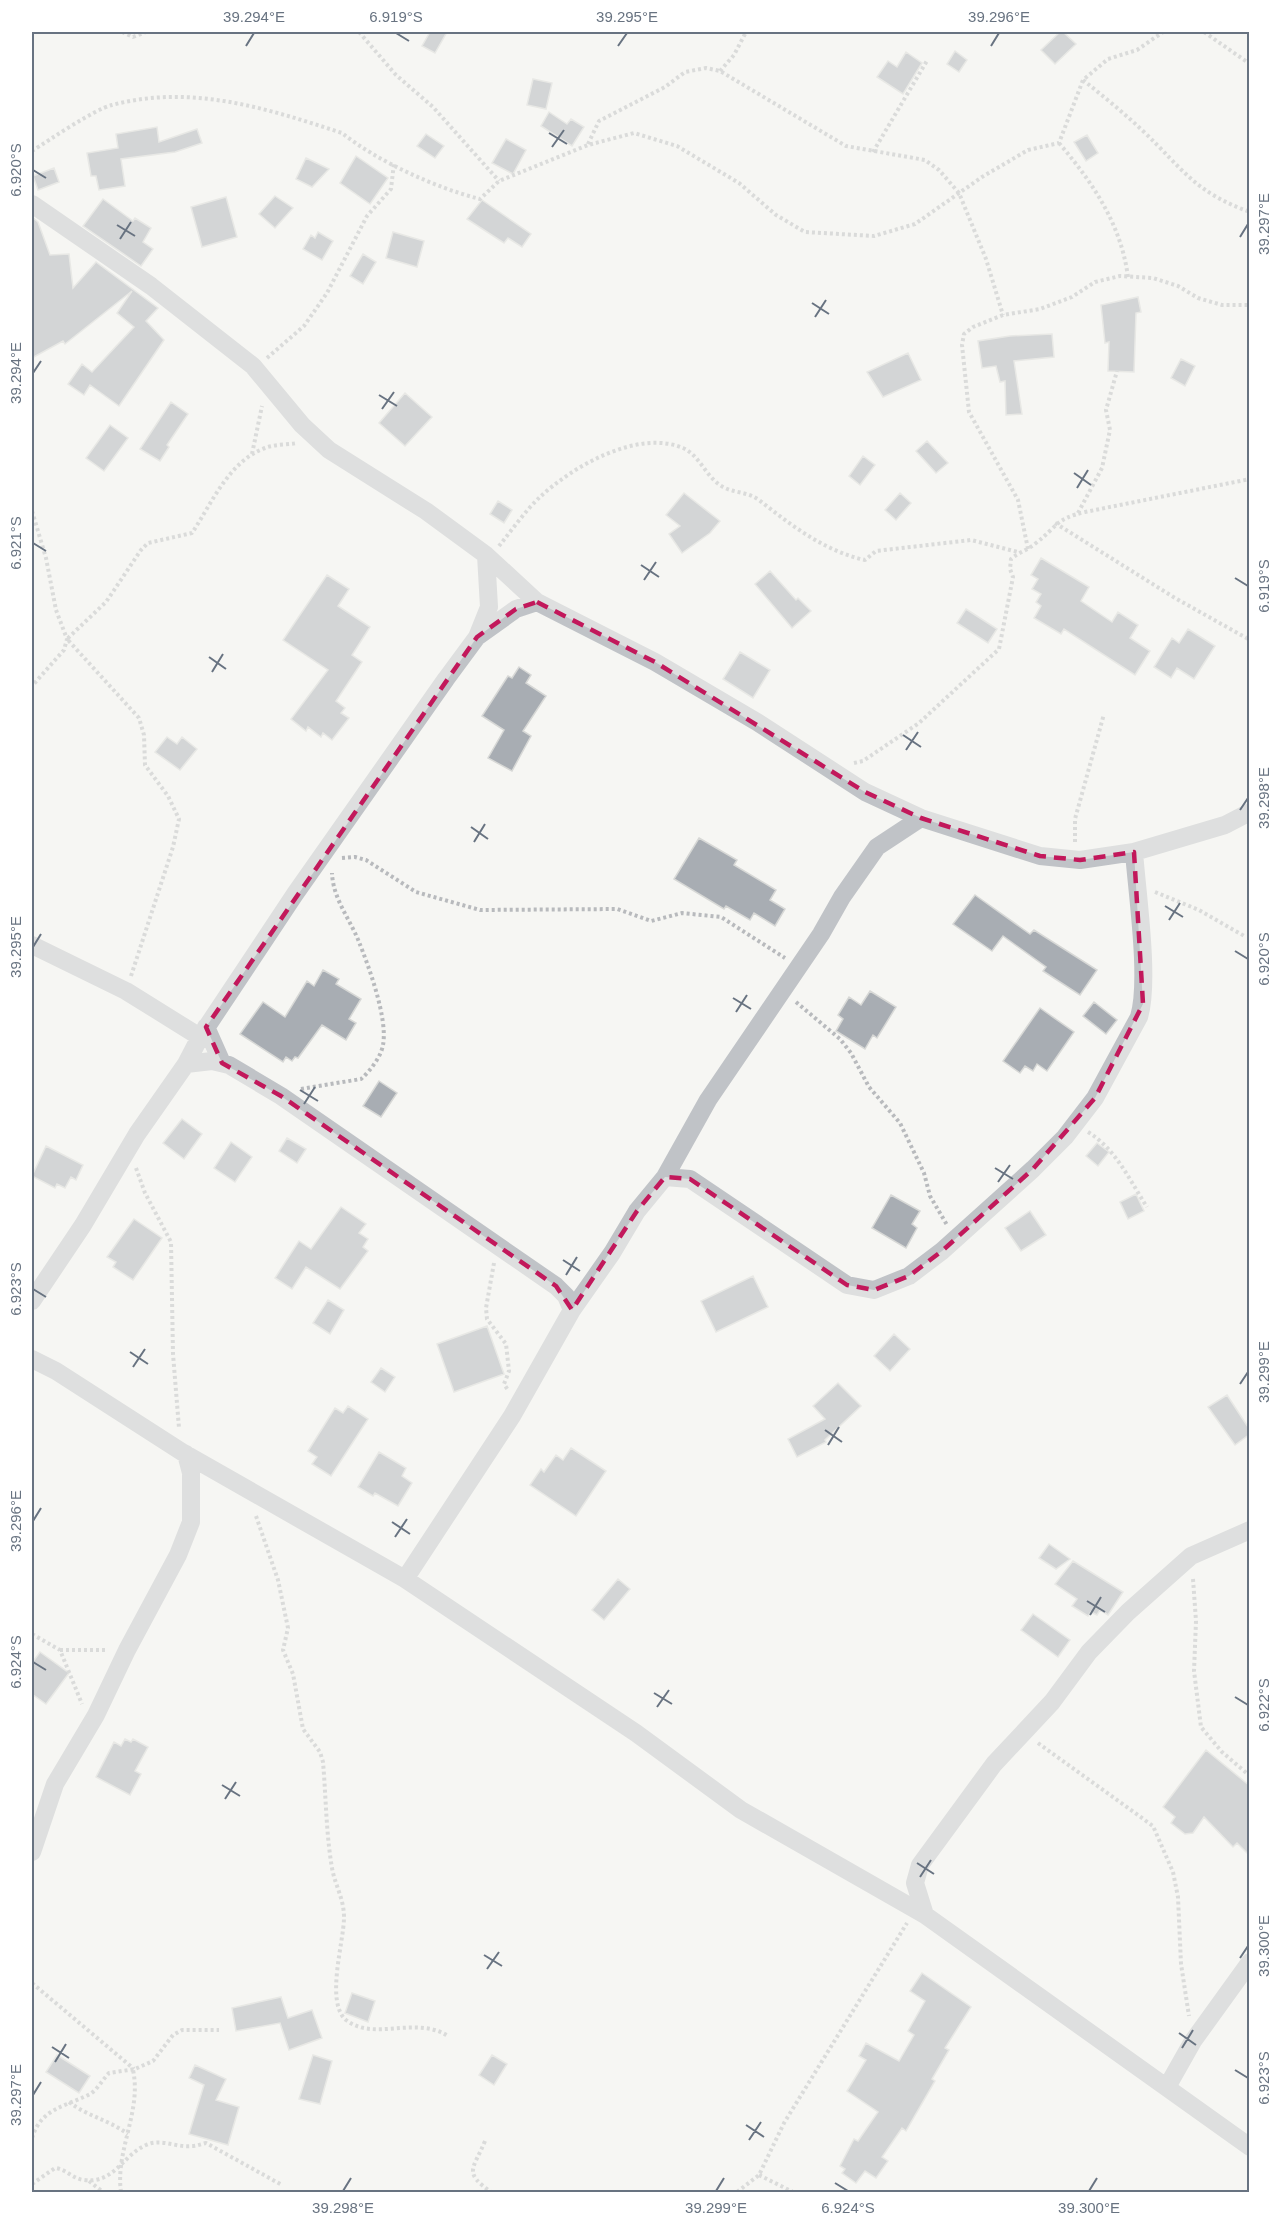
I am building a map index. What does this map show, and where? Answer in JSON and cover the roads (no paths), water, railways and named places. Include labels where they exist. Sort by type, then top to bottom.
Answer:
[{"type":"street","points":[[32,204],[151,286],[258,372],[313,438],[426,511],[487,557],[537,602],[655,662],[865,792],[921,818],[1040,856],[1080,860],[1134,852],[1225,825],[1250,812]]},
{"type":"street","points":[[32,1301],[83,1225],[129,1148],[186,1064],[203,1032],[332,852],[477,637],[489,607],[487,557]]},
{"type":"street","points":[[477,637],[516,609],[537,602]]},
{"type":"street","points":[[405,1579],[519,1405],[572,1310],[612,1253],[637,1211],[665,1177],[708,1100],[799,968],[842,897],[877,847],[921,818]]},
{"type":"street","points":[[665,1177],[690,1179],[786,1241],[826,1272],[858,1289],[874,1290],[909,1276],[957,1238],[1033,1169],[1075,1124],[1095,1098],[1139,1017],[1143,1004],[1134,852]]},
{"type":"street","points":[[32,945],[203,1032],[222,1064]]},
{"type":"street","points":[[186,1064],[212,1061],[222,1064],[280,1096],[556,1286],[566,1296],[572,1310]]},
{"type":"street","points":[[32,1359],[56,1371],[184,1453],[405,1579],[636,1733],[741,1810],[920,1912],[1250,2147]]},
{"type":"street","points":[[32,1852],[55,1784],[96,1715],[127,1650],[178,1555],[191,1522],[191,1473],[184,1453]]},
{"type":"street","points":[[920,1912],[915,1883],[920,1865],[994,1764],[1052,1701],[1089,1652],[1128,1612],[1191,1556],[1250,1530]]},
{"type":"street","points":[[1167,2087],[1193,2041],[1250,1962]]}]
